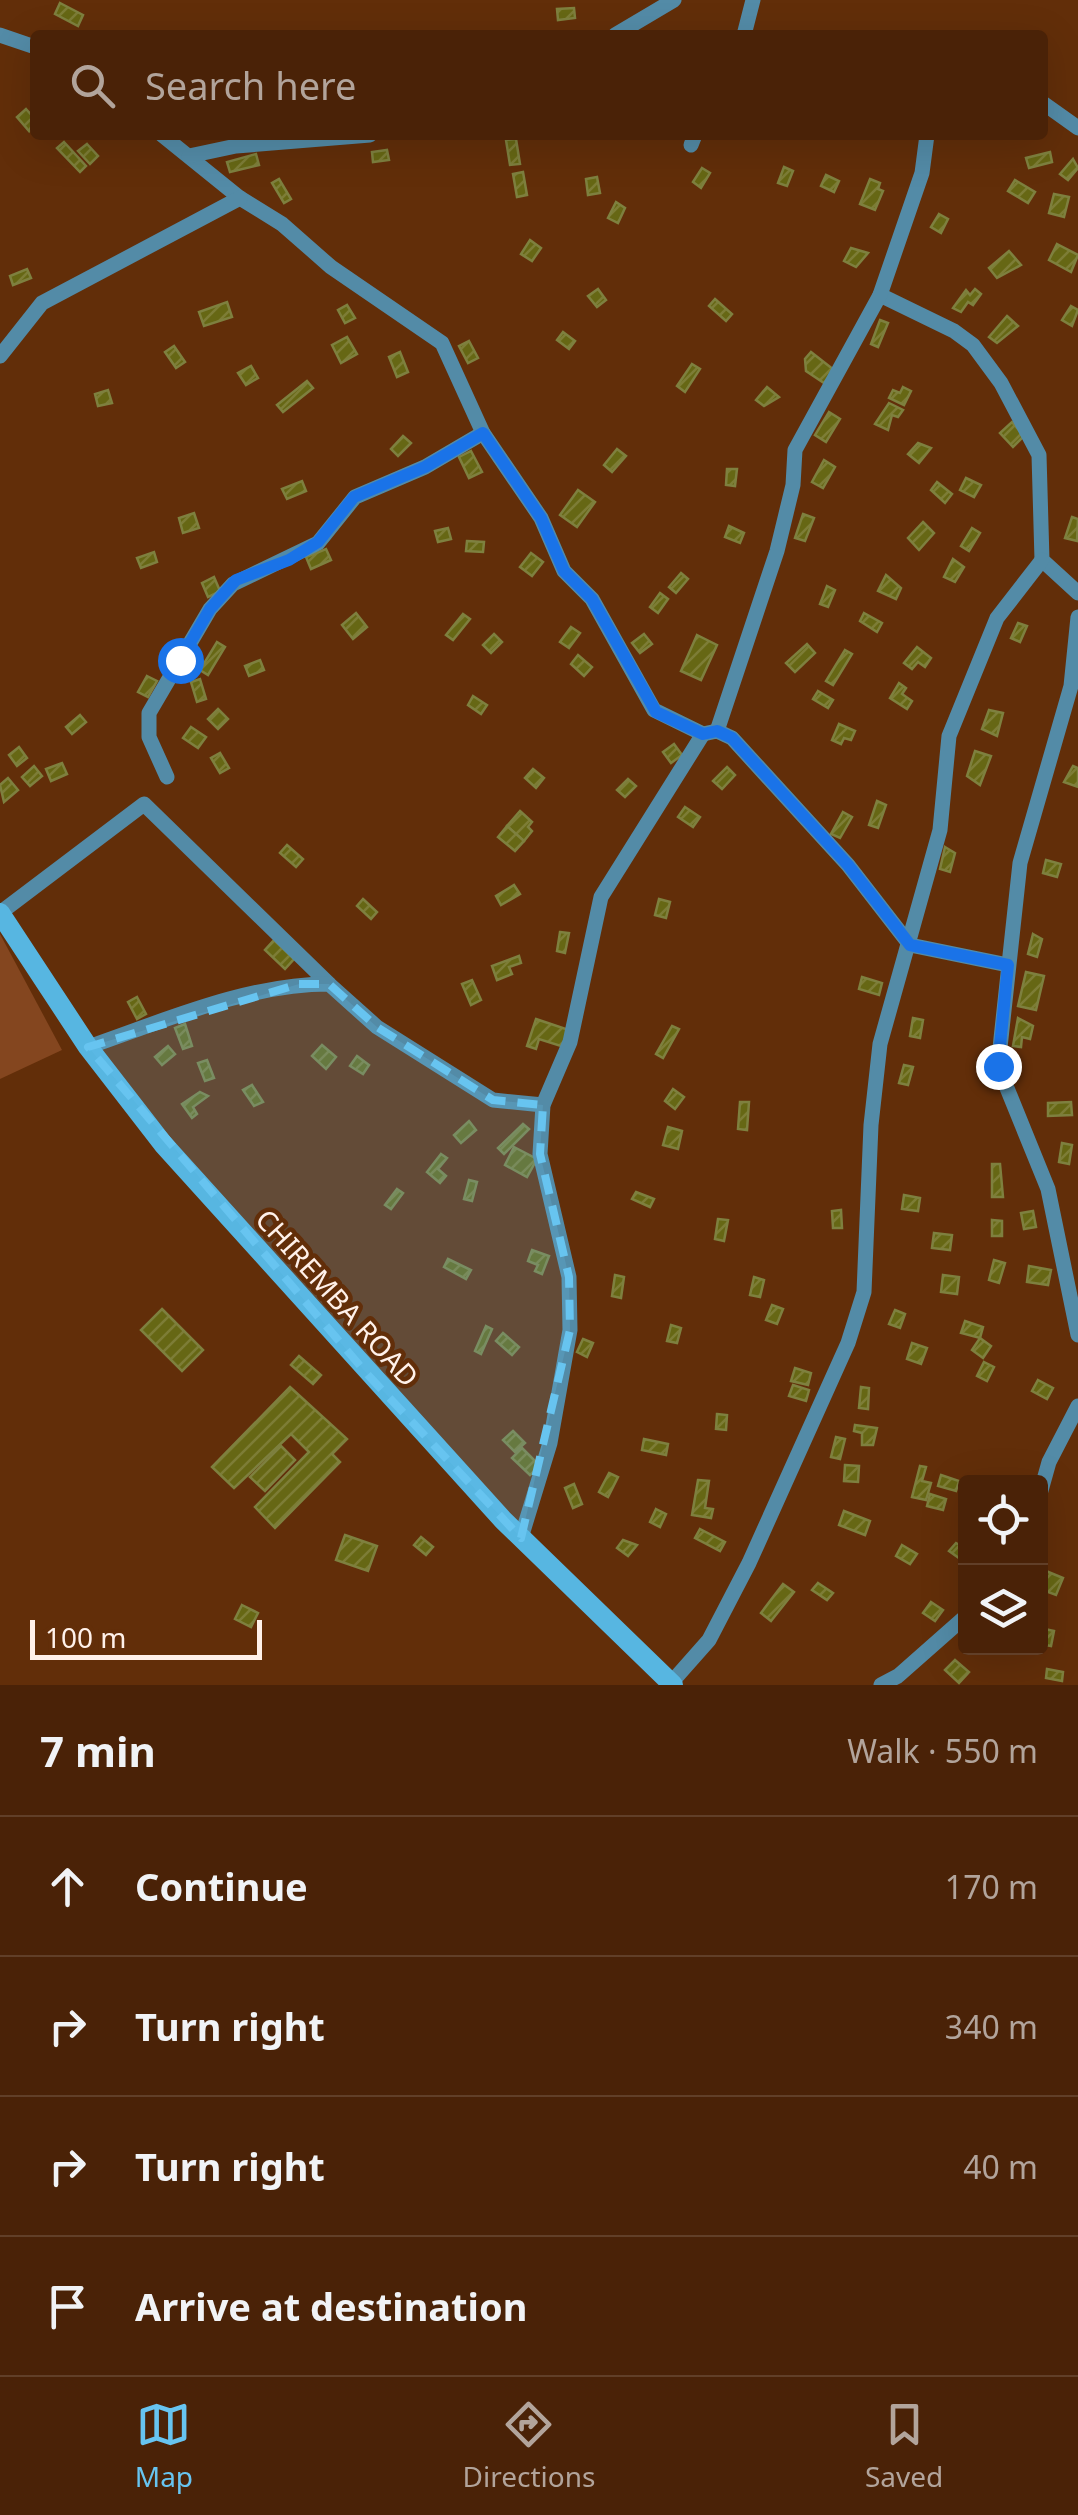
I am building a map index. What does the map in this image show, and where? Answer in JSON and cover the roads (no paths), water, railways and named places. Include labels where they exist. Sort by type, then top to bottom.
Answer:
[{"type":"main road","name":"CHIREMBA ROAD","points":[[0,913],[88,1048],[163,1144],[368,1374],[522,1538],[672,1684]]},
{"type":"street","points":[[624,30],[674,0]]},
{"type":"street","points":[[745,30],[753,0]]},
{"type":"street","points":[[0,36],[30,45]]},
{"type":"street","points":[[1048,107],[1078,128]]},
{"type":"street","points":[[168,140],[240,198],[442,342],[483,433],[541,518],[564,571],[592,599],[654,710],[732,738],[848,865],[910,945],[1008,965]]},
{"type":"street","points":[[189,156],[236,146],[309,140]]},
{"type":"street","points":[[522,1538],[550,1443],[570,1330],[569,1277],[540,1154],[543,1105],[570,1042],[602,897],[710,732],[777,551],[793,485],[795,450],[880,295],[918,187],[926,140]]},
{"type":"street","points":[[0,356],[42,304],[240,198]]},
{"type":"street","points":[[672,1684],[709,1640],[741,1579],[848,1342],[864,1292],[871,1125],[880,1044],[888,1004],[910,945],[940,830],[949,736],[997,618],[1042,560],[1039,455],[1001,383],[972,345],[954,331],[880,295]]},
{"type":"street","points":[[167,777],[149,737],[149,713],[210,609],[232,584],[318,542],[354,497],[425,467],[483,433]]},
{"type":"street","points":[[1042,560],[1078,593]]},
{"type":"street","points":[[1078,617],[1072,686],[1020,863],[998,1066],[1048,1189],[1078,1335]]},
{"type":"street","points":[[0,913],[144,804],[328,984],[377,1026],[493,1100],[543,1105]]},
{"type":"street","points":[[88,1048],[196,1010],[299,984],[328,984]]},
{"type":"street","points":[[1045,1475],[1078,1406]]},
{"type":"street","points":[[881,1685],[898,1676],[958,1623]]}]
